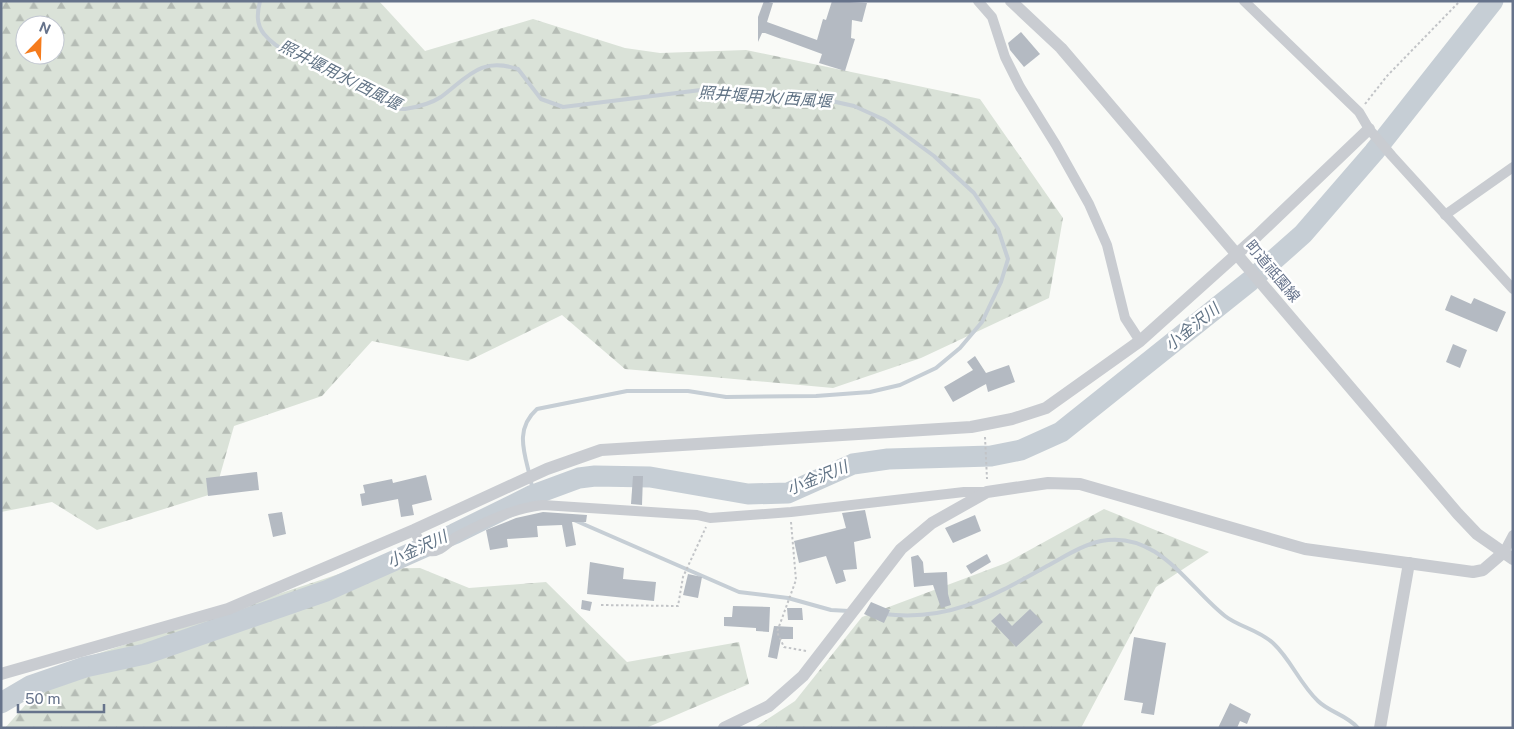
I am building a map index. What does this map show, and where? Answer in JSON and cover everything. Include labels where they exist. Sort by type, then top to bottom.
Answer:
[{"type":"street","points":[[978,1],[992,17],[1005,57],[1020,87],[1056,145],[1089,204],[1107,245],[1125,318],[1140,341]]},
{"type":"street","name":"町道祗園線","points":[[1011,1],[1060,48],[1238,254],[1458,514],[1477,534],[1508,555]]},
{"type":"street","points":[[1244,1],[1359,112],[1372,132],[1392,156],[1513,288]]},
{"type":"street","points":[[1,674],[228,609],[414,530],[547,468],[601,450],[971,427],[1012,419],[1046,408],[1140,341],[1372,132]]},
{"type":"street","points":[[1445,215],[1513,167]]},
{"type":"street","points":[[414,530],[425,550],[430,552],[438,550],[455,538],[523,507],[543,505],[697,515],[710,518],[791,512],[964,492],[987,492],[1048,483],[1080,484],[1304,549],[1473,572],[1483,570],[1508,555],[1513,535]]},
{"type":"street","points":[[724,728],[768,706],[803,676],[901,549],[932,522],[987,492]]},
{"type":"street","points":[[1380,728],[1410,563]]},
{"type":"path","points":[[1359,112],[1387,76],[1460,1]]},
{"type":"path","points":[[986,441],[986,468]]},
{"type":"path","points":[[791,512],[796,580],[777,632],[784,647],[801,651],[822,652]]},
{"type":"path","points":[[601,605],[678,606],[683,577],[710,518]]},
{"type":"green space","points":[[1,1],[379,1],[425,51],[533,19],[625,48],[660,53],[746,50],[980,99],[1063,218],[1049,298],[921,358],[833,388],[625,369],[562,315],[468,361],[372,341],[322,396],[234,426],[215,493],[97,530],[52,502],[1,512]]},
{"type":"green space","points":[[1104,509],[1209,552],[1156,587],[1081,728],[754,728],[795,701],[862,617],[1006,563]]},
{"type":"green space","points":[[420,568],[469,588],[546,582],[627,662],[739,642],[749,684],[646,728],[5,728],[60,666],[354,569]]},
{"type":"building","points":[[764,1],[773,3],[767,22],[817,40],[823,19],[826,20],[832,1],[867,3],[862,22],[852,20],[851,38],[855,39],[845,71],[819,63],[822,54],[765,33],[762,33],[758,42],[758,17]]},
{"type":"building","points":[[1021,32],[1040,54],[1024,67],[1010,50],[1008,43]]},
{"type":"building","points":[[1451,295],[1471,304],[1474,298],[1506,312],[1497,332],[1445,310]]},
{"type":"building","points":[[1453,344],[1467,350],[1460,368],[1446,362]]},
{"type":"building","points":[[975,356],[986,373],[1009,365],[1015,382],[988,392],[986,384],[953,402],[944,387],[973,370],[967,362]]},
{"type":"building","points":[[257,472],[259,490],[208,496],[206,478]]},
{"type":"building","points":[[426,475],[432,500],[412,505],[414,515],[401,517],[398,499],[362,506],[360,494],[365,493],[363,485],[392,479],[393,483]]},
{"type":"building","points":[[633,476],[643,476],[642,505],[631,504]]},
{"type":"building","points":[[865,510],[871,538],[854,542],[857,569],[843,570],[846,581],[836,584],[826,556],[799,563],[794,541],[846,528],[842,513]]},
{"type":"building","points":[[282,512],[286,534],[273,537],[268,514]]},
{"type":"building","points":[[543,512],[587,515],[586,522],[572,522],[576,545],[566,547],[562,525],[537,526],[538,537],[507,539],[508,547],[490,550],[486,530],[516,518]]},
{"type":"building","points":[[975,515],[981,531],[953,543],[945,528]]},
{"type":"building","points":[[987,554],[991,562],[971,574],[966,566]]},
{"type":"building","points":[[918,555],[923,562],[924,573],[947,572],[948,594],[951,605],[941,608],[933,585],[914,587],[911,557]]},
{"type":"building","points":[[590,562],[624,568],[623,579],[656,582],[654,601],[587,594]]},
{"type":"building","points":[[688,574],[702,577],[698,598],[683,595]]},
{"type":"building","points":[[582,600],[592,602],[590,611],[581,609]]},
{"type":"building","points":[[871,602],[890,610],[884,623],[864,614]]},
{"type":"building","points":[[733,606],[770,607],[769,632],[756,631],[756,628],[724,626],[724,617],[732,617]]},
{"type":"building","points":[[787,608],[802,608],[803,620],[788,620]]},
{"type":"building","points":[[1030,609],[1043,622],[1016,647],[991,621],[1000,613],[1012,626]]},
{"type":"building","points":[[774,626],[793,627],[793,639],[781,639],[777,659],[768,657]]},
{"type":"building","points":[[1134,637],[1166,643],[1154,715],[1141,713],[1143,703],[1124,700]]},
{"type":"building","points":[[1230,703],[1251,714],[1247,724],[1240,721],[1237,728],[1218,728]]},
{"type":"waterway","name":"照井堰用水/西風堰","points":[[260,1],[258,22],[264,34],[272,42],[293,55],[348,79],[383,102],[398,109],[433,102],[476,71],[494,65],[518,69],[541,99],[563,107],[701,90],[818,98],[854,106],[885,120],[934,156],[974,193],[998,229],[1008,259],[1001,282],[982,322],[960,348],[936,368],[900,385],[870,392],[816,396],[726,397],[688,391],[627,391],[537,409],[524,429],[523,439],[533,495],[544,502]]},
{"type":"waterway","name":"小金沢川","points":[[1,703],[30,686],[85,667],[145,654],[326,591],[454,534],[533,495],[579,478],[595,476],[650,477],[748,494],[788,493],[853,464],[888,459],[991,456],[1021,450],[1061,432],[1250,281],[1303,234],[1374,152],[1493,1]]},
{"type":"waterway","points":[[574,520],[739,592],[788,598],[831,610],[849,611]]},
{"type":"waterway","points":[[884,614],[907,616],[949,611],[969,605],[1007,588],[1087,545],[1101,541],[1121,540],[1139,544],[1156,552],[1225,616],[1274,644],[1286,657],[1318,701],[1349,720],[1358,728]]}]
